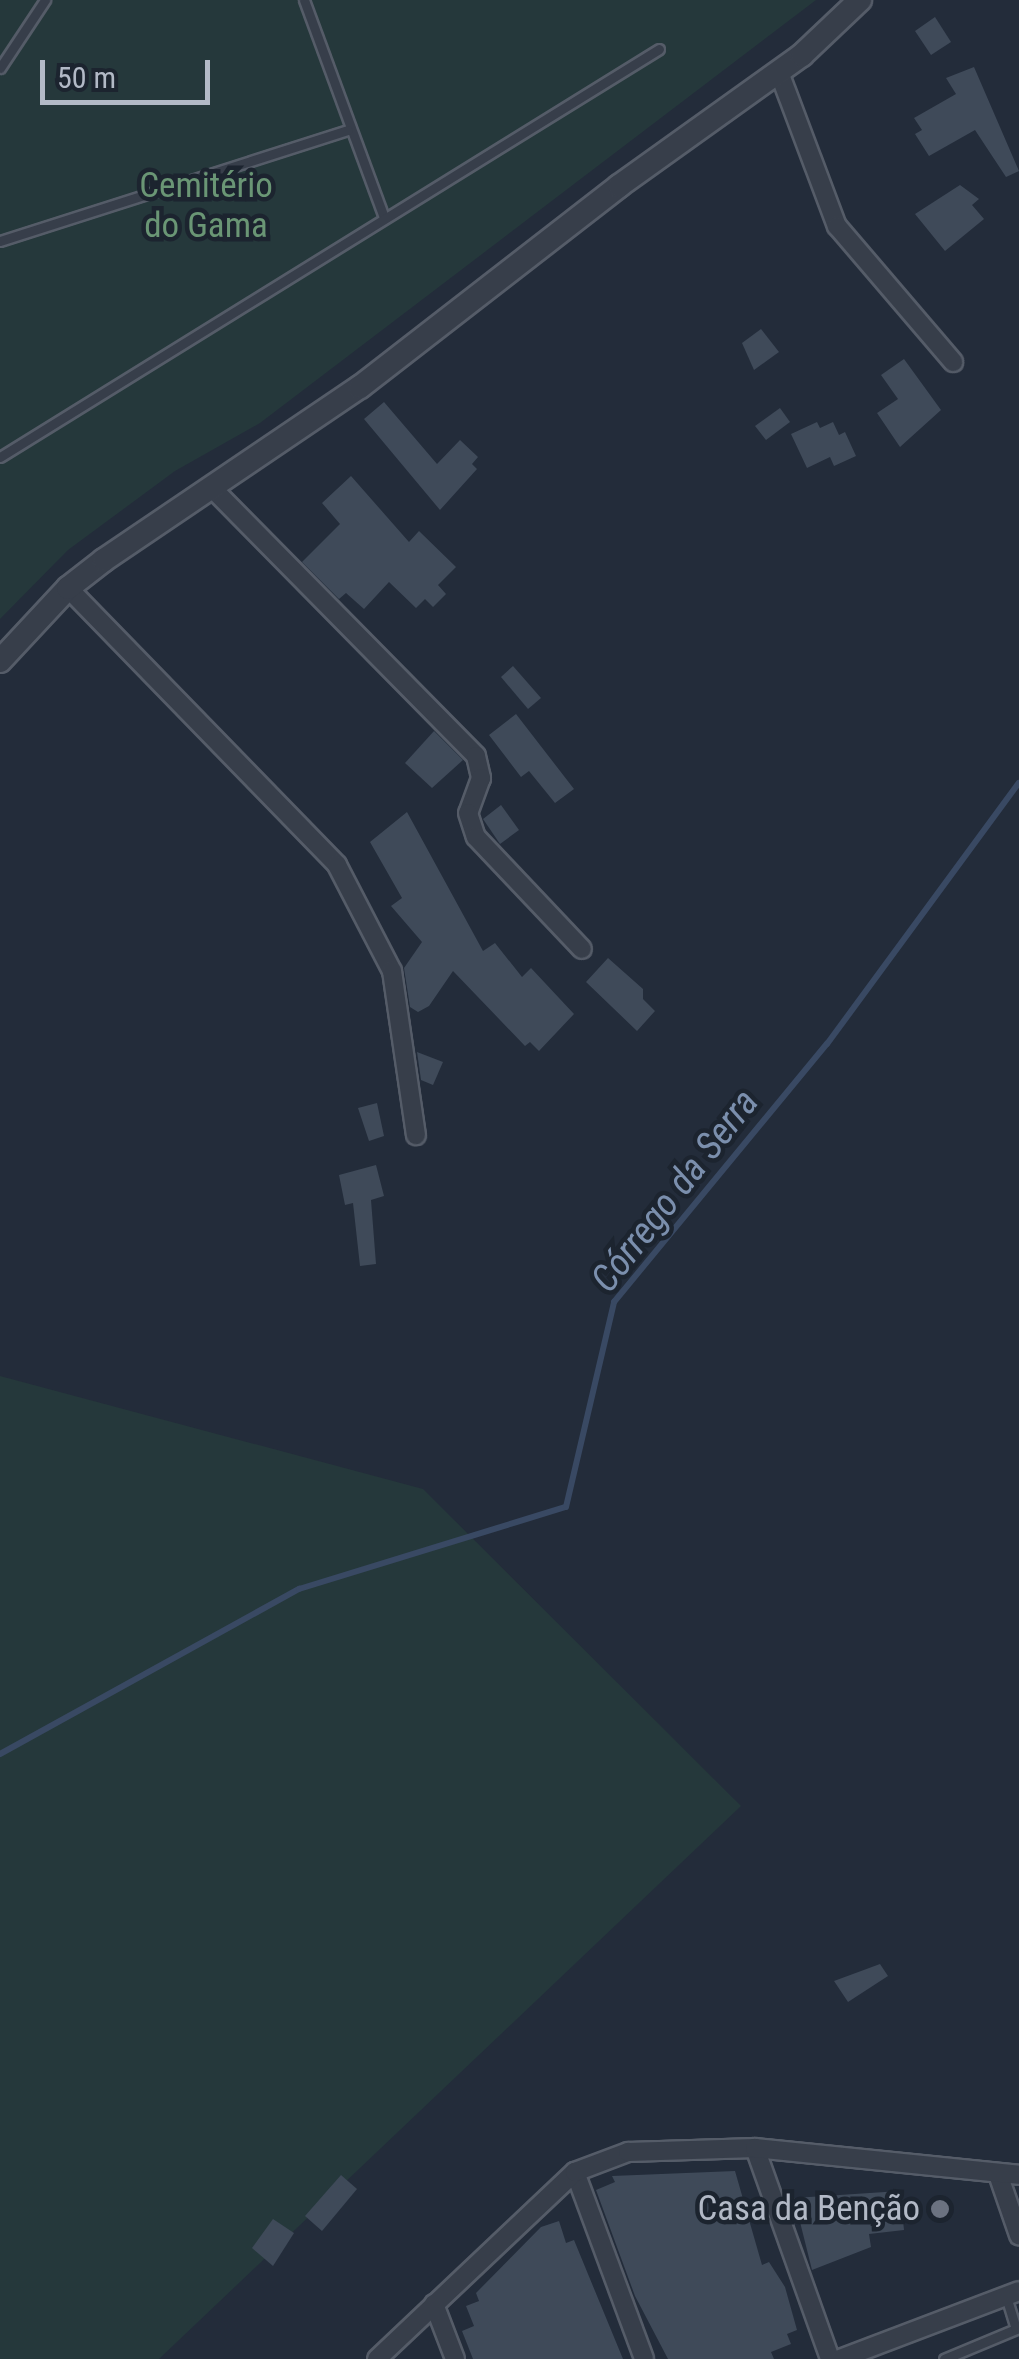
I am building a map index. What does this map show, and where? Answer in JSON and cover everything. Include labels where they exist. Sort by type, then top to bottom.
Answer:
[{"type":"street","points":[[0,661],[68,588],[214,490],[779,72],[860,0]]},
{"type":"street","points":[[779,72],[837,226],[952,362]]},
{"type":"street","points":[[214,490],[467,746],[481,768],[468,813],[476,836],[582,949]]},
{"type":"street","points":[[68,588],[337,865],[392,971],[416,1134]]},
{"type":"street","points":[[755,2148],[830,2359]]},
{"type":"street","points":[[377,2359],[575,2172],[628,2152],[755,2148],[1019,2175]]},
{"type":"street","points":[[575,2172],[644,2359]]},
{"type":"street","points":[[998,2174],[1019,2236]]},
{"type":"street","points":[[840,2359],[864,2355],[1013,2294]]},
{"type":"street","points":[[434,2304],[455,2359]]},
{"type":"lane","points":[[0,68],[44,0]]},
{"type":"lane","points":[[304,0],[348,130],[383,215]]},
{"type":"lane","points":[[0,457],[383,215],[659,49]]},
{"type":"lane","points":[[0,241],[348,130]]},
{"type":"lane","points":[[944,2359],[1016,2329],[1013,2294]]},
{"type":"green space","name":"Cemitério do Gama","points":[[0,0],[816,0],[260,423],[175,471],[68,550],[0,619]]},
{"type":"green space","points":[[0,1376],[423,1489],[741,1806],[159,2359],[0,2359]]},
{"type":"building","points":[[935,17],[951,42],[931,55],[915,31]]},
{"type":"building","points":[[974,67],[1019,171],[1006,177],[975,130],[929,156],[915,134],[922,130],[914,118],[956,94],[946,78]]},
{"type":"building","points":[[960,185],[979,199],[972,205],[984,219],[945,251],[915,214]]},
{"type":"building","points":[[761,329],[779,352],[754,370],[742,343]]},
{"type":"building","points":[[904,359],[941,410],[900,447],[877,413],[898,399],[881,375]]},
{"type":"building","points":[[384,402],[437,464],[460,440],[478,457],[472,464],[477,469],[440,510],[364,419]]},
{"type":"building","points":[[780,408],[790,422],[766,440],[755,426]]},
{"type":"building","points":[[817,422],[820,428],[833,422],[839,435],[845,432],[856,456],[834,466],[830,457],[807,468],[791,434]]},
{"type":"building","points":[[351,476],[409,542],[419,531],[456,567],[438,585],[446,594],[433,607],[425,599],[416,608],[389,582],[364,609],[346,593],[339,599],[302,562],[340,524],[322,503]]},
{"type":"building","points":[[513,666],[541,698],[528,709],[501,677]]},
{"type":"building","points":[[516,714],[574,789],[555,803],[529,771],[521,777],[489,735]]},
{"type":"building","points":[[434,731],[463,760],[432,788],[405,763]]},
{"type":"building","points":[[501,805],[519,830],[500,844],[483,819]]},
{"type":"building","points":[[407,812],[483,951],[495,943],[522,977],[531,968],[574,1014],[539,1051],[530,1042],[525,1046],[453,971],[429,1006],[418,1012],[410,1007],[404,968],[422,942],[391,906],[402,898],[370,842]]},
{"type":"building","points":[[608,958],[643,989],[643,999],[655,1011],[637,1031],[586,982]]},
{"type":"building","points":[[417,1052],[443,1062],[433,1085],[421,1080]]},
{"type":"building","points":[[377,1103],[384,1136],[369,1141],[358,1108]]},
{"type":"building","points":[[376,1165],[384,1196],[371,1200],[376,1264],[360,1266],[353,1203],[345,1205],[339,1175]]},
{"type":"building","points":[[880,1964],[888,1976],[848,2002],[834,1981]]},
{"type":"building","points":[[735,2171],[762,2265],[769,2262],[785,2287],[797,2330],[787,2334],[791,2344],[771,2352],[774,2359],[668,2359],[635,2296],[596,2190],[615,2182],[612,2176]]},
{"type":"building","points":[[341,2175],[357,2189],[322,2231],[305,2216]]},
{"type":"building","points":[[900,2191],[904,2230],[869,2234],[871,2247],[812,2270],[794,2198]]},
{"type":"building","points":[[273,2219],[294,2233],[273,2266],[252,2248]]},
{"type":"building","points":[[559,2221],[566,2243],[574,2240],[623,2359],[473,2359],[462,2331],[474,2326],[466,2306],[479,2301],[476,2293],[541,2227]]},
{"type":"waterway","name":"Córrego da Serra","points":[[0,1754],[299,1589],[566,1507],[614,1302],[827,1044],[1019,783]]},
{"type":"place","name":"Casa da Benção","points":[[940,2209]]}]
